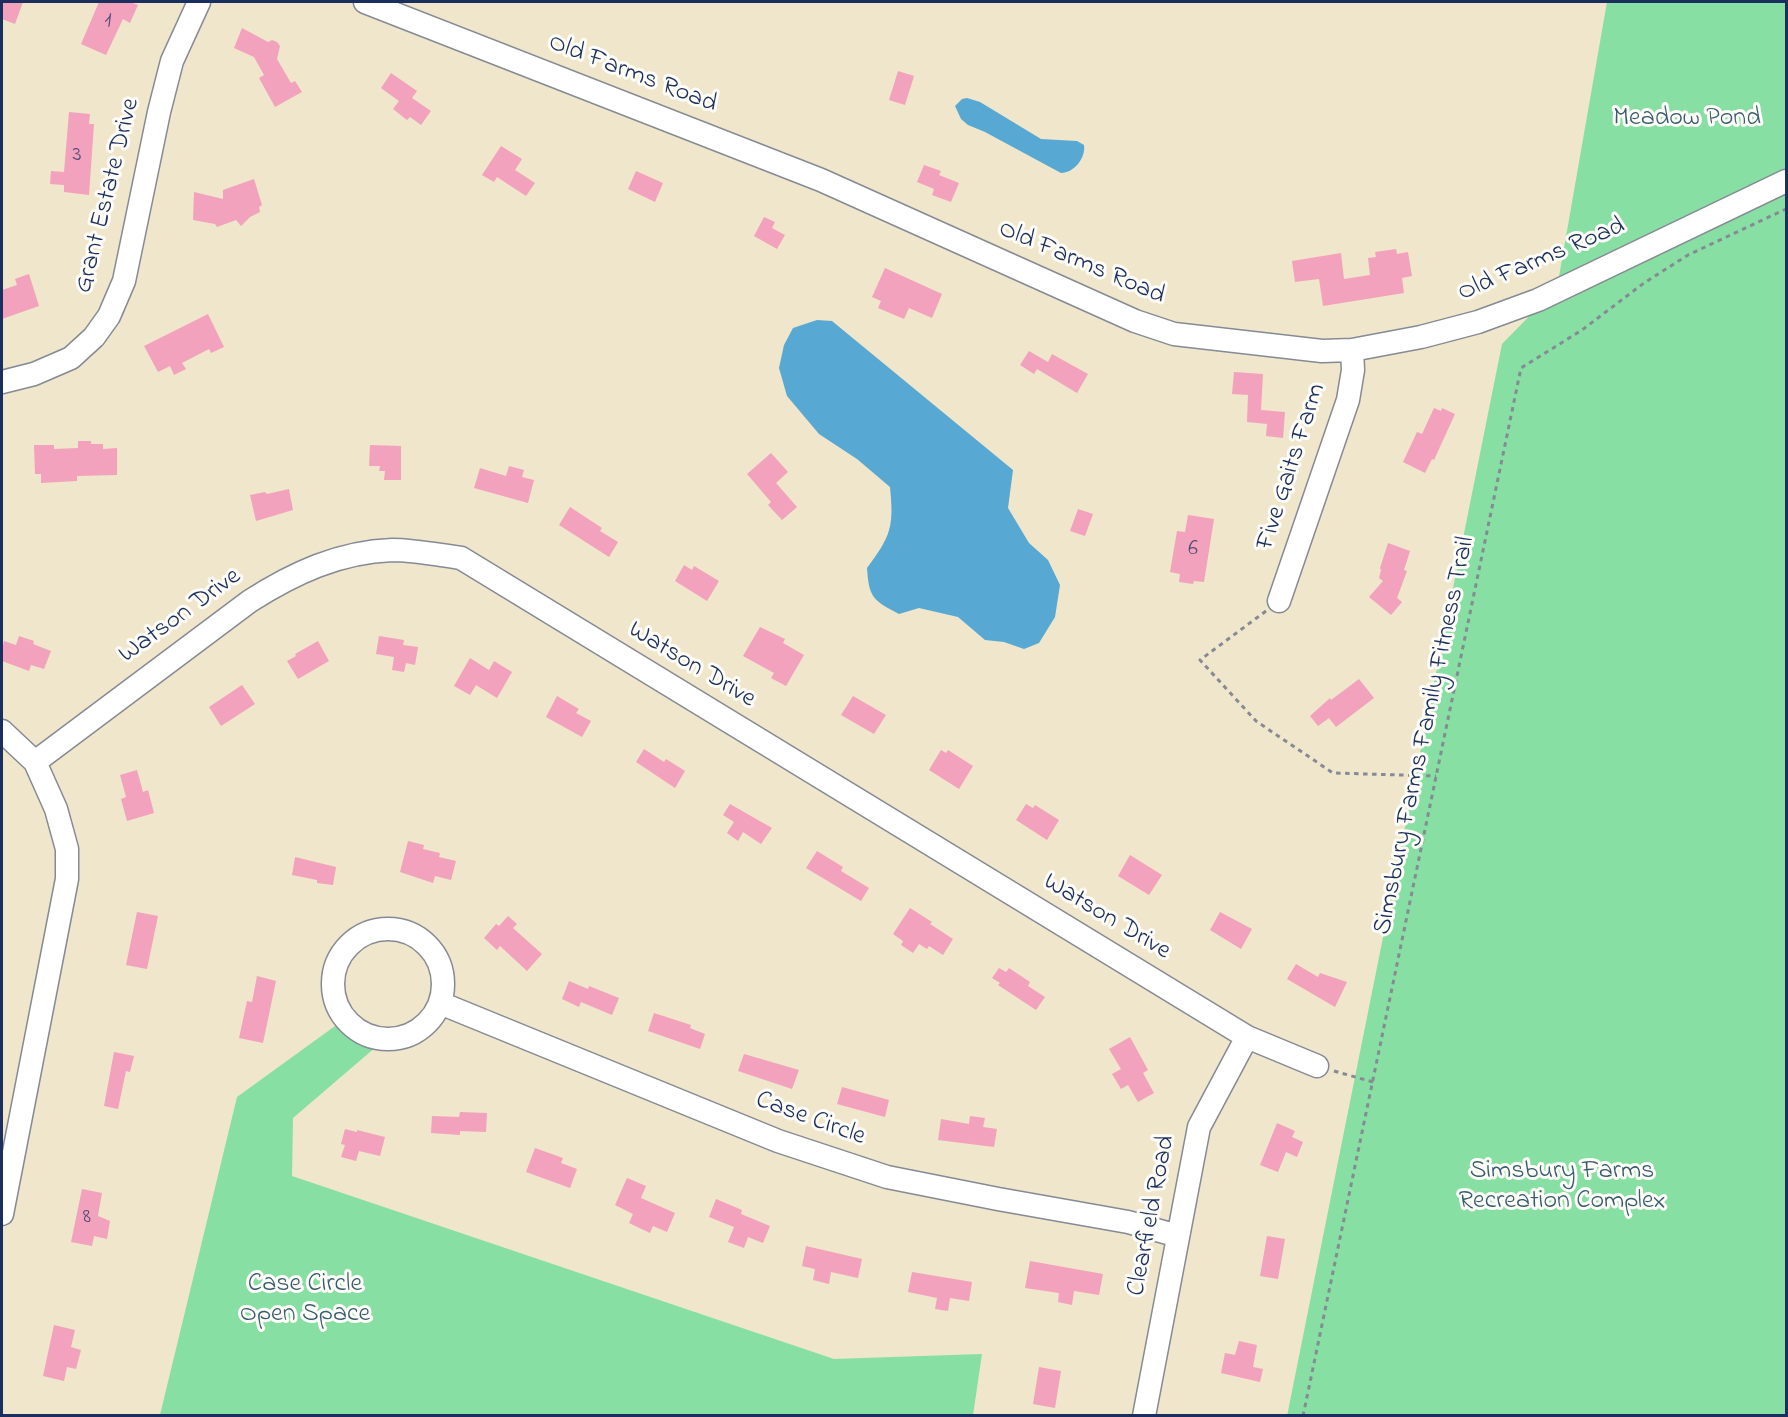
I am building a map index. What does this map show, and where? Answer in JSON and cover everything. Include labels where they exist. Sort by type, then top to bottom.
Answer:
[{"type":"street","name":"Grant Estate Drive","points":[[2,382],[34,374],[70,358],[94,337],[109,316],[124,281],[172,61],[199,2]]},
{"type":"street","name":"Old Farms Road","points":[[365,2],[821,180],[1135,321],[1174,334],[1322,351],[1352,350],[1421,337],[1466,325],[1538,300],[1786,181]]},
{"type":"street","name":"Five Gaits Farm","points":[[1280,601],[1348,400],[1353,370],[1352,350]]},
{"type":"street","name":"Watson Drive","points":[[35,762],[250,601],[283,579],[331,559],[392,550],[461,558],[1247,1037],[1317,1066]]},
{"type":"street","points":[[2,731],[35,762],[56,809],[67,849],[67,879],[2,1214]]},
{"type":"street","points":[[382,929],[400,930],[418,937],[431,950],[440,966],[443,985],[440,1003],[432,1018],[411,1034],[387,1039],[370,1036],[355,1028],[342,1014],[334,997],[333,978],[338,960],[349,945],[364,934],[382,929]]},
{"type":"street","name":"Case Circle","points":[[440,1003],[778,1141],[876,1173],[998,1200],[1128,1222],[1178,1236]]},
{"type":"street","name":"Clearfield Road","points":[[1144,1416],[1199,1127],[1247,1037]]},
{"type":"path","name":"Simsbury Farms Family Fitness Trail","points":[[1303,1416],[1521,368],[1582,330],[1644,283],[1688,255],[1786,209]]},
{"type":"path","points":[[1280,601],[1200,660],[1257,721],[1333,773],[1436,776]]},
{"type":"path","points":[[1317,1066],[1372,1082]]},
{"type":"green space","name":"Simsbury Farms Recreation Complex","points":[[1607,2],[1786,2],[1786,1415],[1287,1416],[1502,344],[1557,288]]},
{"type":"green space","name":"Case Circle Open Space","points":[[342,1021],[357,1038],[377,1046],[293,1118],[292,1176],[834,1359],[982,1354],[973,1415],[160,1415],[237,1097]]},
{"type":"water","points":[[967,98],[980,102],[1041,139],[1077,141],[1084,145],[1081,160],[1075,168],[1061,173],[968,125],[961,119],[955,106],[962,99]]},
{"type":"water","points":[[817,320],[832,321],[1013,470],[1008,508],[1029,543],[1048,560],[1060,585],[1055,617],[1039,643],[1024,649],[1004,642],[985,640],[958,617],[919,608],[899,614],[874,597],[869,586],[867,568],[886,539],[889,530],[891,522],[890,487],[857,459],[819,434],[787,396],[779,368],[784,345],[793,328]]},
{"type":"building","points":[[2,2],[23,2],[15,24],[2,19]]},
{"type":"building","points":[[99,2],[130,2],[138,5],[130,23],[123,19],[106,55],[81,44]]},
{"type":"building","points":[[242,28],[268,42],[272,40],[277,42],[280,46],[277,59],[291,83],[295,81],[302,92],[275,107],[259,78],[264,75],[254,57],[234,48]]},
{"type":"building","points":[[898,71],[914,76],[905,105],[889,100]]},
{"type":"building","points":[[391,73],[417,91],[412,98],[431,111],[421,125],[410,117],[407,120],[393,109],[399,101],[381,88]]},
{"type":"building","points":[[69,112],[90,114],[89,124],[94,124],[89,195],[64,192],[64,185],[50,184],[51,171],[64,172]]},
{"type":"building","points":[[501,146],[522,159],[515,170],[535,183],[526,196],[497,177],[494,182],[482,175]]},
{"type":"building","points":[[924,165],[941,171],[939,175],[959,183],[951,202],[932,195],[934,189],[917,182]]},
{"type":"building","points":[[636,171],[663,183],[655,202],[628,189]]},
{"type":"building","points":[[254,179],[262,205],[259,207],[260,212],[250,217],[241,226],[236,220],[217,227],[215,224],[193,220],[194,192],[223,199],[223,190]]},
{"type":"building","points":[[764,217],[775,222],[772,228],[785,235],[777,249],[754,236]]},
{"type":"building","points":[[1396,249],[1397,254],[1408,252],[1412,276],[1402,278],[1404,293],[1323,306],[1319,279],[1295,282],[1292,261],[1341,253],[1344,279],[1370,275],[1368,258],[1376,257],[1375,252]]},
{"type":"building","points":[[885,268],[942,294],[932,318],[909,308],[904,319],[878,308],[881,301],[872,297]]},
{"type":"building","points":[[29,274],[39,306],[2,319],[2,290],[17,285],[15,279]]},
{"type":"building","points":[[208,314],[224,347],[211,353],[209,349],[182,363],[186,369],[174,375],[170,366],[158,372],[144,346]]},
{"type":"building","points":[[1029,351],[1048,362],[1052,354],[1088,374],[1077,393],[1037,369],[1034,374],[1020,365]]},
{"type":"building","points":[[1234,372],[1263,374],[1261,410],[1285,412],[1283,438],[1266,436],[1267,424],[1247,422],[1248,395],[1232,394]]},
{"type":"building","points":[[1434,408],[1441,411],[1442,408],[1455,414],[1434,460],[1432,459],[1425,473],[1403,462],[1417,432],[1422,434]]},
{"type":"building","points":[[78,441],[103,444],[103,449],[117,448],[117,475],[77,476],[77,481],[41,483],[41,474],[35,474],[34,445],[54,445],[54,449],[78,448]]},
{"type":"building","points":[[370,445],[401,446],[401,480],[384,480],[385,471],[379,471],[380,466],[369,466]]},
{"type":"building","points":[[771,453],[788,472],[776,483],[797,507],[782,520],[768,505],[771,502],[747,474]]},
{"type":"building","points":[[509,466],[524,470],[522,477],[534,480],[528,503],[474,488],[480,468],[506,476]]},
{"type":"building","points":[[289,489],[293,510],[256,521],[250,495]]},
{"type":"building","points":[[570,507],[602,528],[600,531],[618,542],[609,557],[559,525]]},
{"type":"building","points":[[1078,509],[1093,514],[1085,536],[1070,531]]},
{"type":"building","points":[[1188,515],[1214,519],[1204,582],[1194,581],[1193,584],[1179,582],[1180,574],[1170,572],[1177,531],[1185,532]]},
{"type":"building","points":[[1388,543],[1410,551],[1404,570],[1407,571],[1397,598],[1402,602],[1391,615],[1369,597],[1383,581],[1379,578],[1380,568]]},
{"type":"building","points":[[684,565],[692,570],[694,566],[719,581],[707,601],[675,581]]},
{"type":"building","points":[[760,627],[785,639],[783,643],[804,655],[786,686],[771,678],[774,673],[743,656]]},
{"type":"building","points":[[19,636],[34,641],[33,644],[51,651],[44,669],[31,665],[29,671],[2,661],[4,641],[16,645]]},
{"type":"building","points":[[379,636],[404,640],[403,645],[418,647],[415,665],[406,663],[404,672],[392,670],[394,657],[376,654]]},
{"type":"building","points":[[318,641],[329,661],[298,679],[287,661]]},
{"type":"building","points":[[470,658],[489,670],[494,661],[512,672],[497,698],[476,685],[470,695],[454,686]]},
{"type":"building","points":[[1359,679],[1374,698],[1336,727],[1329,718],[1318,726],[1310,716],[1330,698],[1331,700]]},
{"type":"building","points":[[242,685],[255,704],[221,726],[209,707]]},
{"type":"building","points":[[557,696],[579,709],[576,713],[591,721],[582,737],[546,717]]},
{"type":"building","points":[[853,696],[886,715],[874,734],[841,715]]},
{"type":"building","points":[[644,749],[664,762],[666,759],[685,771],[675,788],[636,762]]},
{"type":"building","points":[[941,750],[946,753],[948,750],[973,766],[959,789],[929,770]]},
{"type":"building","points":[[137,770],[143,792],[148,790],[154,813],[127,821],[121,799],[126,797],[120,775]]},
{"type":"building","points":[[730,804],[772,828],[761,844],[743,832],[738,841],[727,833],[734,822],[723,815]]},
{"type":"building","points":[[1026,804],[1033,808],[1035,805],[1059,820],[1047,840],[1016,820]]},
{"type":"building","points":[[408,841],[424,845],[423,849],[440,853],[439,857],[456,861],[451,880],[435,876],[433,883],[400,872]]},
{"type":"building","points":[[817,851],[843,867],[841,871],[869,888],[861,901],[806,868]]},
{"type":"building","points":[[1130,855],[1162,875],[1149,895],[1118,876]]},
{"type":"building","points":[[295,857],[336,867],[333,885],[317,883],[317,880],[292,875]]},
{"type":"building","points":[[910,908],[953,939],[943,955],[929,946],[927,949],[919,944],[913,953],[901,945],[903,941],[893,934]]},
{"type":"building","points":[[137,912],[158,916],[147,969],[126,965]]},
{"type":"building","points":[[1220,912],[1252,929],[1241,949],[1210,930]]},
{"type":"building","points":[[508,916],[517,924],[513,928],[542,954],[527,971],[500,946],[497,950],[484,938],[496,924],[499,926]]},
{"type":"building","points":[[1296,964],[1318,977],[1320,973],[1347,982],[1335,1007],[1287,979]]},
{"type":"building","points":[[999,968],[1006,972],[1009,968],[1030,982],[1028,986],[1045,997],[1036,1010],[998,985],[1000,983],[992,978]]},
{"type":"building","points":[[257,976],[276,981],[263,1043],[239,1038],[247,1001],[252,1002]]},
{"type":"building","points":[[569,981],[619,998],[612,1015],[581,1002],[579,1007],[562,999]]},
{"type":"building","points":[[654,1013],[691,1025],[690,1028],[705,1034],[700,1049],[648,1031]]},
{"type":"building","points":[[1130,1037],[1148,1070],[1143,1073],[1154,1093],[1138,1102],[1128,1085],[1121,1089],[1112,1074],[1121,1069],[1109,1049]]},
{"type":"building","points":[[114,1052],[134,1056],[130,1072],[126,1071],[118,1109],[104,1106]]},
{"type":"building","points":[[744,1054],[799,1070],[792,1089],[738,1071]]},
{"type":"building","points":[[842,1087],[889,1100],[885,1117],[837,1104]]},
{"type":"building","points":[[460,1112],[487,1113],[486,1132],[460,1131],[460,1135],[431,1133],[432,1116],[459,1117]]},
{"type":"building","points":[[970,1116],[985,1118],[983,1127],[997,1129],[994,1147],[938,1140],[941,1119],[969,1124]]},
{"type":"building","points":[[1277,1123],[1295,1131],[1292,1137],[1303,1142],[1297,1157],[1286,1152],[1278,1172],[1260,1165]]},
{"type":"building","points":[[345,1129],[385,1137],[380,1156],[359,1151],[356,1161],[341,1157],[345,1145],[341,1144]]},
{"type":"building","points":[[535,1148],[563,1158],[561,1163],[577,1169],[570,1188],[526,1172]]},
{"type":"building","points":[[627,1178],[646,1186],[641,1198],[675,1213],[667,1232],[653,1226],[650,1233],[629,1223],[633,1214],[615,1205]]},
{"type":"building","points":[[82,1189],[102,1193],[98,1216],[110,1221],[107,1239],[94,1236],[92,1246],[71,1242]]},
{"type":"building","points":[[716,1199],[742,1210],[741,1214],[770,1226],[763,1243],[748,1237],[744,1248],[728,1242],[734,1227],[709,1217]]},
{"type":"building","points":[[1267,1236],[1285,1239],[1278,1279],[1260,1276]]},
{"type":"building","points":[[806,1246],[862,1259],[858,1278],[831,1272],[829,1284],[813,1280],[815,1269],[802,1266]]},
{"type":"building","points":[[1030,1261],[1103,1274],[1099,1295],[1074,1291],[1072,1305],[1058,1302],[1059,1293],[1025,1288]]},
{"type":"building","points":[[912,1272],[972,1282],[969,1301],[950,1298],[948,1311],[935,1309],[937,1298],[908,1292]]},
{"type":"building","points":[[54,1325],[75,1330],[71,1347],[81,1350],[76,1369],[67,1367],[64,1381],[43,1376]]},
{"type":"building","points":[[1239,1341],[1257,1345],[1253,1367],[1263,1369],[1260,1382],[1221,1373],[1225,1353],[1235,1355]]},
{"type":"building","points":[[1039,1367],[1061,1371],[1055,1408],[1033,1404]]},
{"type":"park label","name":"Meadow Pond","points":[[1687,120]]}]
